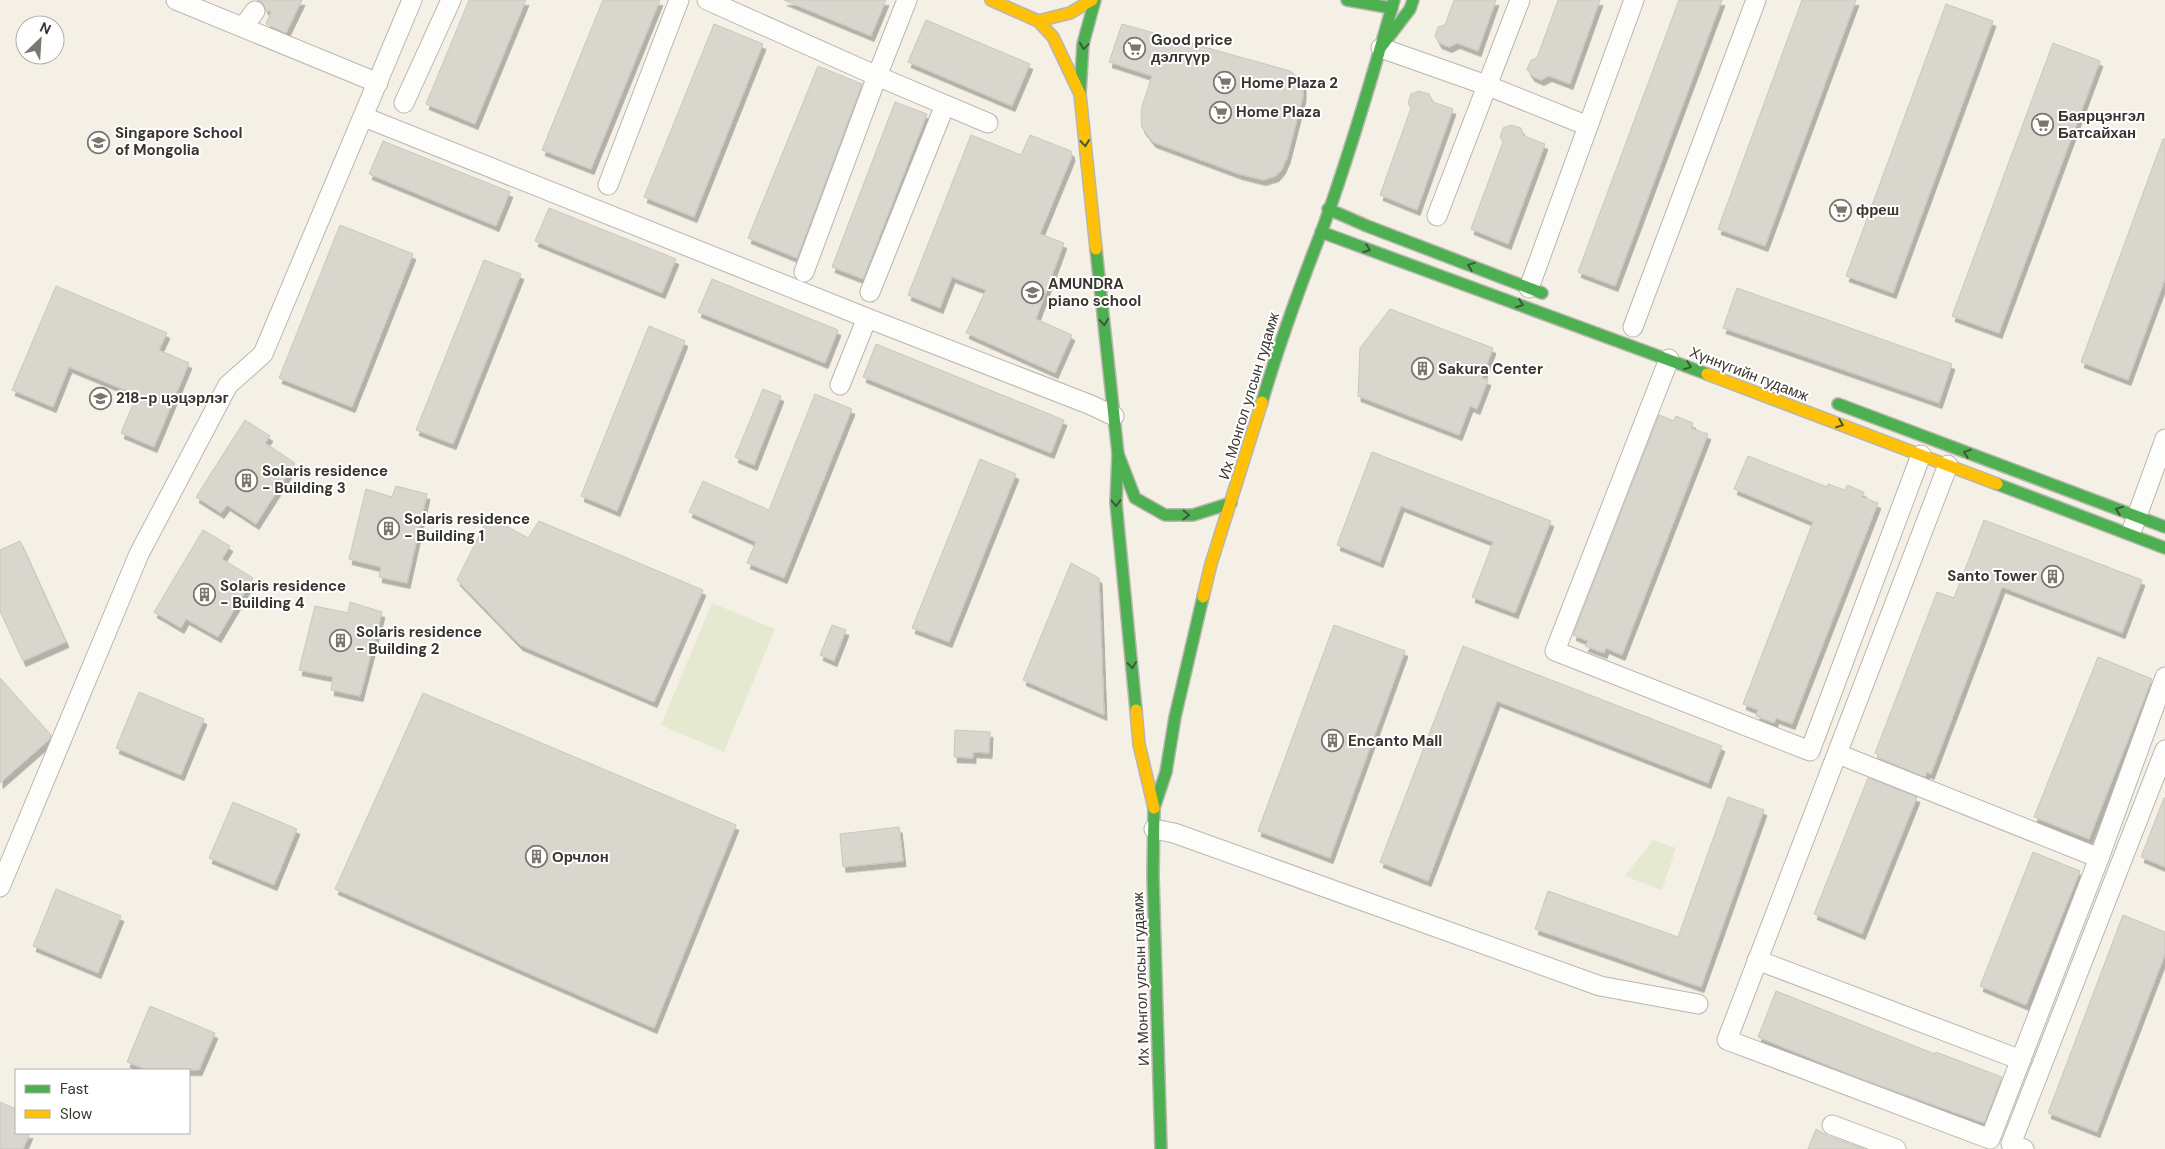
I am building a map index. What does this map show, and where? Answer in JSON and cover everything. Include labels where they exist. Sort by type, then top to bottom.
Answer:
[{"type":"main road","points":[[991,0],[1038,21],[1053,37],[1080,94]]},
{"type":"main road","points":[[1038,21],[1070,13],[1093,0]]},
{"type":"main road","points":[[1093,0],[1083,44],[1080,94],[1118,454],[1135,498],[1165,515],[1193,515],[1232,503]]},
{"type":"main road","points":[[1347,0],[1393,4]]},
{"type":"main road","points":[[1381,48],[1410,9],[1413,0]]},
{"type":"main road","name":"Их Монгол улсын гудамж","points":[[1154,808],[1166,772],[1175,717],[1210,564],[1232,503],[1269,377],[1304,273],[1321,232],[1381,48],[1393,4]]},
{"type":"main road","points":[[1328,209],[1367,226],[1555,298]]},
{"type":"main road","name":"Хүннүгийн гудамж","points":[[1321,232],[1670,359],[2165,548]]},
{"type":"main road","name":"Хүннүгийн гудамж","points":[[1824,399],[2165,527]]},
{"type":"main road","name":"Их Монгол улсын гудамж","points":[[1118,454],[1116,503],[1139,744],[1154,808],[1153,875],[1161,1149]]},
{"type":"street","points":[[176,0],[378,82]]},
{"type":"street","points":[[0,887],[139,554],[228,385],[264,354],[412,0]]},
{"type":"street","points":[[404,103],[451,0]]},
{"type":"street","points":[[608,185],[679,0]]},
{"type":"street","points":[[707,0],[876,76],[988,123]]},
{"type":"street","points":[[804,272],[876,76],[907,0]]},
{"type":"street","points":[[1437,216],[1520,0]]},
{"type":"street","points":[[1529,288],[1634,0]]},
{"type":"street","points":[[1633,327],[1756,0]]},
{"type":"street","points":[[243,26],[255,11]]},
{"type":"street","points":[[1381,48],[1486,85],[1588,126]]},
{"type":"street","points":[[870,292],[945,105]]},
{"type":"street","points":[[364,117],[867,318],[1091,405],[1114,416]]},
{"type":"street","points":[[840,385],[867,318]]},
{"type":"street","points":[[1670,359],[1555,651],[1810,751],[1921,455]]},
{"type":"street","points":[[2130,535],[2165,439]]},
{"type":"street","points":[[1948,465],[1727,1040],[1990,1139],[2165,678]]},
{"type":"street","points":[[2024,1149],[2011,1144],[2165,750]]},
{"type":"street","points":[[1838,754],[2098,858]]},
{"type":"street","points":[[1154,829],[1174,833],[1600,986],[1698,1004]]},
{"type":"street","points":[[1757,960],[2021,1060]]},
{"type":"street","points":[[1832,1125],[1896,1149]]},
{"type":"green space","points":[[712,603],[775,629],[724,752],[661,725]]},
{"type":"green space","points":[[1653,840],[1676,848],[1662,890],[1625,876]]},
{"type":"building","points":[[257,0],[302,0],[286,33],[266,24],[271,12],[266,10],[262,2]]},
{"type":"building","points":[[469,0],[526,0],[475,124],[426,104]]},
{"type":"building","points":[[603,0],[660,0],[591,169],[542,150]]},
{"type":"building","points":[[784,0],[886,0],[871,36]]},
{"type":"building","points":[[1454,0],[1496,0],[1478,51],[1457,43],[1449,47],[1439,43],[1435,36],[1438,27],[1445,25]]},
{"type":"building","points":[[1558,0],[1600,0],[1570,84],[1549,76],[1541,80],[1532,76],[1527,69],[1531,60],[1537,58]]},
{"type":"building","points":[[1679,0],[1722,0],[1615,286],[1578,272]]},
{"type":"building","points":[[1802,0],[1856,0],[1765,246],[1718,229]]},
{"type":"building","points":[[1946,4],[1993,21],[1893,293],[1846,276]]},
{"type":"building","points":[[926,20],[1030,64],[1012,106],[908,62]]},
{"type":"building","points":[[714,24],[763,44],[694,217],[644,197]]},
{"type":"building","name":"Home Plaza","points":[[1122,24],[1290,71],[1298,77],[1303,82],[1303,96],[1287,158],[1276,176],[1263,180],[1239,174],[1153,142],[1142,128],[1141,118],[1142,106],[1152,76],[1109,62]]},
{"type":"building","points":[[2053,43],[2100,61],[1999,333],[1952,316]]},
{"type":"building","points":[[818,66],[862,84],[797,258],[748,238]]},
{"type":"building","points":[[1419,91],[1429,94],[1433,102],[1453,109],[1417,210],[1380,195],[1411,108],[1408,103],[1411,94]]},
{"type":"building","points":[[895,102],[927,114],[863,279],[832,267]]},
{"type":"building","points":[[1511,125],[1521,128],[1524,136],[1545,144],[1508,244],[1471,229],[1503,142],[1500,137],[1503,128]]},
{"type":"building","points":[[971,135],[1021,155],[1030,135],[1071,151],[1072,156],[1040,234],[1064,243],[1036,319],[1072,335],[1055,373],[966,333],[986,290],[952,277],[940,308],[908,295]]},
{"type":"building","points":[[2163,139],[2165,139],[2165,279],[2128,380],[2081,362]]},
{"type":"building","points":[[383,141],[510,192],[496,226],[369,174]]},
{"type":"building","points":[[549,208],[676,259],[662,293],[535,241]]},
{"type":"building","points":[[340,225],[413,254],[352,407],[279,378]]},
{"type":"building","points":[[484,260],[521,274],[453,444],[416,430]]},
{"type":"building","points":[[712,279],[838,330],[825,363],[698,312]]},
{"type":"building","points":[[56,286],[167,333],[159,350],[189,363],[154,447],[121,433],[137,395],[69,367],[53,407],[12,390]]},
{"type":"building","points":[[1737,288],[1952,364],[1939,403],[1723,328]]},
{"type":"building","name":"Sakura Center","points":[[1390,309],[1493,348],[1482,378],[1488,380],[1477,409],[1470,406],[1459,435],[1358,396],[1360,348]]},
{"type":"building","points":[[649,326],[685,341],[617,511],[581,496]]},
{"type":"building","points":[[876,344],[1064,420],[1051,453],[863,377]]},
{"type":"building","points":[[763,389],[781,396],[754,465],[735,457]]},
{"type":"building","points":[[815,394],[852,409],[784,578],[747,563],[756,542],[689,512],[703,481],[769,510]]},
{"type":"building","points":[[1659,415],[1674,421],[1676,416],[1693,423],[1691,428],[1708,434],[1622,655],[1606,648],[1604,653],[1585,646],[1588,641],[1573,635]]},
{"type":"building","name":"Solaris residence - Building 3","points":[[245,420],[270,436],[265,443],[295,463],[256,524],[227,505],[221,513],[196,497]]},
{"type":"building","points":[[1372,452],[1551,521],[1515,613],[1472,597],[1493,542],[1401,506],[1380,562],[1337,545]]},
{"type":"building","points":[[1748,456],[1827,487],[1828,484],[1845,490],[1847,485],[1864,492],[1862,497],[1878,503],[1792,724],[1776,718],[1774,723],[1756,716],[1758,710],[1743,704],[1813,522],[1734,489]]},
{"type":"building","points":[[980,459],[1016,474],[949,642],[912,628]]},
{"type":"building","name":"Solaris residence - Building 1","points":[[396,486],[427,494],[407,583],[379,577],[381,567],[349,559],[366,489],[392,497]]},
{"type":"building","points":[[489,516],[528,538],[539,521],[703,590],[654,702],[520,645],[457,580]]},
{"type":"building","points":[[1984,520],[2142,580],[2122,633],[2002,587],[1931,774],[1927,772],[1925,777],[1877,757],[1878,754],[1875,753],[1937,592],[1954,598]]},
{"type":"building","name":"Solaris residence - Building 4","points":[[203,530],[230,546],[222,559],[253,578],[218,637],[186,619],[181,628],[154,612]]},
{"type":"building","points":[[20,541],[66,642],[23,661],[0,611],[0,550]]},
{"type":"building","points":[[1071,563],[1099,578],[1104,715],[1023,680]]},
{"type":"building","name":"Solaris residence - Building 2","points":[[350,602],[382,612],[360,696],[331,690],[333,677],[299,670],[315,606],[348,613]]},
{"type":"building","points":[[832,625],[846,630],[834,661],[820,655]]},
{"type":"building","points":[[1334,625],[1405,651],[1330,858],[1258,831]]},
{"type":"building","points":[[1463,646],[1722,746],[1708,783],[1497,701],[1428,881],[1380,862]]},
{"type":"building","points":[[2098,657],[2152,679],[2089,839],[2034,817]]},
{"type":"building","points":[[0,678],[51,735],[50,739],[0,783]]},
{"type":"building","points":[[139,692],[204,719],[181,775],[116,748]]},
{"type":"building","name":"Орчлон","points":[[423,693],[736,825],[654,1028],[335,889]]},
{"type":"building","points":[[955,730],[990,732],[989,753],[973,752],[973,758],[954,757]]},
{"type":"building","points":[[1868,778],[1917,797],[1862,934],[1814,914]]},
{"type":"building","points":[[1728,797],[1764,810],[1701,987],[1535,929],[1548,891],[1678,937]]},
{"type":"building","points":[[2165,798],[2165,867],[2141,857]]},
{"type":"building","points":[[233,802],[297,829],[274,885],[209,858]]},
{"type":"building","points":[[899,827],[903,861],[843,867],[840,834]]},
{"type":"building","points":[[2033,852],[2080,871],[2026,1005],[1980,986]]},
{"type":"building","points":[[56,889],[121,916],[98,973],[33,946]]},
{"type":"building","points":[[2123,915],[2165,932],[2165,954],[2097,1132],[2048,1113]]},
{"type":"building","points":[[1776,991],[1935,1054],[1936,1052],[2002,1077],[1984,1123],[1859,1078],[1758,1037]]},
{"type":"building","points":[[150,1006],[215,1033],[199,1070],[144,1069],[127,1062]]},
{"type":"building","points":[[0,1102],[15,1109],[15,1134],[30,1134],[23,1149],[0,1149]]},
{"type":"building","points":[[1816,1129],[1828,1136],[1864,1149],[1808,1149]]},
{"type":"traffic: fast","points":[[1080,93],[1083,44],[1095,0]]},
{"type":"traffic: fast","points":[[1347,0],[1392,8]]},
{"type":"traffic: fast","points":[[1262,402],[1275,359],[1341,176],[1394,0]]},
{"type":"traffic: fast","points":[[1381,47],[1410,9],[1413,0]]},
{"type":"traffic: fast","points":[[1328,209],[1367,226],[1542,293]]},
{"type":"traffic: fast","points":[[1321,232],[1707,374]]},
{"type":"traffic: fast","points":[[1096,249],[1118,454],[1116,503],[1136,710]]},
{"type":"traffic: fast","points":[[1838,404],[2165,527]]},
{"type":"traffic: fast","points":[[1118,454],[1135,498],[1165,515],[1193,515],[1231,503]]},
{"type":"traffic: fast","points":[[1997,484],[2165,548]]},
{"type":"traffic: fast","points":[[1161,1149],[1153,875],[1154,808],[1166,772],[1175,717],[1203,597]]},
{"type":"traffic: slow","points":[[991,0],[1038,21],[1053,37],[1080,94],[1096,249]]},
{"type":"traffic: slow","points":[[1038,21],[1070,13],[1092,0]]},
{"type":"traffic: slow","points":[[1707,374],[1997,484]]},
{"type":"traffic: slow","points":[[1203,597],[1211,564],[1262,402]]},
{"type":"traffic: slow","points":[[1136,710],[1139,744],[1154,808]]},
{"type":"place","name":"Good price дэлгүүр","points":[[1135,49]]},
{"type":"place","name":"Home Plaza 2","points":[[1225,83]]},
{"type":"place","name":"Home Plaza","points":[[1220,112]]},
{"type":"place","name":"Баярцэнгэл Батсайхан","points":[[2042,125]]},
{"type":"place","name":"Singapore School of Mongolia","points":[[99,142]]},
{"type":"place","name":"фреш","points":[[1840,210]]},
{"type":"place","name":"AMUNDRA piano school","points":[[1032,293]]},
{"type":"place","name":"Sakura Center","points":[[1422,369]]},
{"type":"place","name":"218-р цэцэрлэг","points":[[100,398]]},
{"type":"place","name":"Solaris residence - Building 3","points":[[246,480]]},
{"type":"place","name":"Solaris residence - Building 1","points":[[388,528]]},
{"type":"place","name":"Santo Tower","points":[[2053,576]]},
{"type":"place","name":"Solaris residence - Building 4","points":[[204,595]]},
{"type":"place","name":"Solaris residence - Building 2","points":[[340,641]]},
{"type":"place","name":"Encanto Mall","points":[[1332,741]]},
{"type":"place","name":"Орчлон","points":[[536,857]]}]
